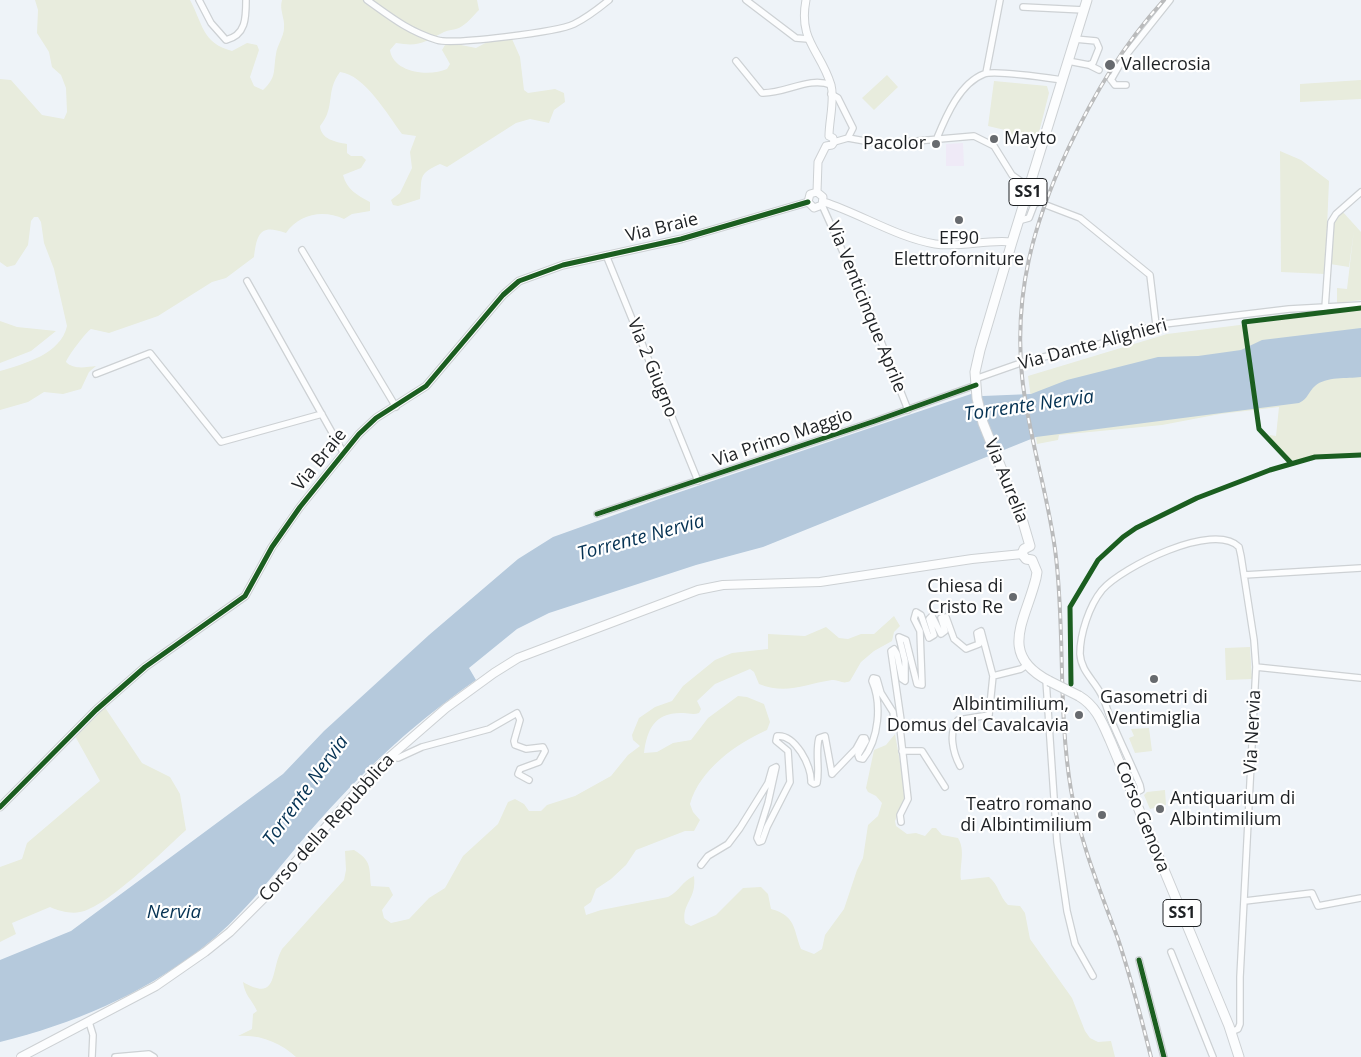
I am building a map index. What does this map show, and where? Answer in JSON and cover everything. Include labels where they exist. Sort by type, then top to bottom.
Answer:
[{"type":"main road","name":"SS1","points":[[976,384],[980,350],[1087,0]]},
{"type":"main road","name":"Via Aurelia","points":[[976,384],[981,417],[1023,522],[1025,550]]},
{"type":"main road","name":"SS1","points":[[1025,550],[1036,552],[1032,560],[1037,572],[1018,635],[1020,650],[1027,665],[1048,681]]},
{"type":"main road","name":"Corso della Repubblica","points":[[21,1057],[156,986],[206,952],[230,932],[265,897],[330,820],[389,757],[446,708],[518,658],[572,636],[706,588],[749,584],[797,584],[844,579],[1025,550]]},
{"type":"main road","name":"Corso Genova","points":[[1048,681],[1079,696],[1089,703],[1098,714],[1231,1032],[1239,1057]]},
{"type":"street","points":[[199,0],[211,23],[226,40],[235,38],[244,28],[246,0]]},
{"type":"street","points":[[367,0],[406,29],[439,41],[505,36],[572,25],[608,0]]},
{"type":"street","points":[[746,0],[796,38],[808,39]]},
{"type":"street","points":[[806,0],[803,20],[808,39],[831,85],[831,139],[830,146],[826,146],[818,162],[817,192]]},
{"type":"street","points":[[986,73],[1000,0]]},
{"type":"street","points":[[1126,85],[1115,85],[1110,78],[1170,0]]},
{"type":"street","points":[[1023,7],[1084,10]]},
{"type":"street","points":[[1075,39],[1096,41],[1099,44],[1093,63],[1089,64]]},
{"type":"street","points":[[736,61],[762,93],[787,90],[819,81],[831,85]]},
{"type":"street","points":[[1068,61],[1089,64],[1099,70]]},
{"type":"street","points":[[938,138],[945,117],[958,98],[974,80],[986,73],[1062,80]]},
{"type":"street","points":[[831,94],[838,98],[852,128],[848,138]]},
{"type":"street","points":[[831,139],[848,138],[882,144],[974,136],[994,146],[1016,179],[1029,186]]},
{"type":"street","points":[[817,192],[810,194],[808,202],[814,208],[823,203],[848,209],[916,240],[938,245],[1012,242]]},
{"type":"street","points":[[817,192],[821,194],[823,203]]},
{"type":"street","points":[[1325,308],[1331,222],[1336,214],[1361,192]]},
{"type":"street","name":"Via Braie","points":[[0,808],[96,710],[145,667],[245,596],[272,547],[343,452],[376,418],[396,407],[426,386],[503,295],[519,282],[563,265],[682,239],[808,202]]},
{"type":"street","points":[[1018,221],[1029,218],[1034,204],[1038,202]]},
{"type":"street","name":"Via Venticinque Aprile","points":[[823,203],[908,410]]},
{"type":"street","points":[[1046,205],[1080,218],[1150,275],[1156,325]]},
{"type":"street","points":[[302,250],[396,407]]},
{"type":"street","name":"Via 2 Giugno","points":[[606,256],[698,481]]},
{"type":"street","points":[[247,281],[343,452]]},
{"type":"street","name":"Via Dante Alighieri","points":[[976,384],[1032,359],[1081,350],[1156,325],[1289,309],[1361,305]]},
{"type":"street","points":[[96,374],[150,353],[221,442],[322,414]]},
{"type":"street","name":"Via Primo Maggio","points":[[597,514],[908,410],[976,384]]},
{"type":"street","name":"Via Nervia","points":[[1133,794],[1141,790],[1140,785],[1101,693],[1088,676],[1081,657],[1084,630],[1090,611],[1105,588],[1159,554],[1174,548],[1222,539],[1228,540],[1239,547],[1256,667],[1244,901],[1240,1024],[1238,1030],[1231,1032]]},
{"type":"street","points":[[1244,575],[1361,568]]},
{"type":"street","points":[[901,822],[900,815],[908,799],[900,728],[902,724],[891,650],[894,649],[897,654],[902,679],[905,681],[903,648],[899,637],[906,640],[918,685],[922,686],[920,631],[914,619],[916,612],[921,615],[929,638],[934,635],[929,619],[932,616],[941,634],[945,632],[942,618],[946,617],[954,639],[966,648],[979,644],[977,633],[982,631],[993,676],[989,715],[958,720],[954,726],[952,750],[960,766]]},
{"type":"street","points":[[993,676],[1021,669],[1027,665]]},
{"type":"street","points":[[1256,667],[1361,678]]},
{"type":"street","points":[[700,865],[708,856],[728,844],[766,788],[772,769],[776,767],[768,803],[757,838],[759,842],[762,841],[766,827],[790,782],[788,751],[776,741],[776,736],[789,739],[806,758],[811,769],[811,782],[814,784],[817,783],[819,774],[817,746],[821,736],[826,737],[832,774],[864,737],[866,742],[858,756],[863,759],[869,750],[875,734],[879,701],[872,681],[874,677],[877,679],[881,693],[889,702],[895,726],[900,728]]},
{"type":"street","points":[[1048,681],[1057,842],[1067,911],[1075,944],[1093,976]]},
{"type":"street","points":[[389,757],[398,758],[422,747],[489,729],[517,713],[520,720],[514,741],[515,745],[526,749],[543,747],[546,751],[539,762],[520,769],[518,774],[529,780]]},
{"type":"street","points":[[902,751],[922,751],[944,787]]},
{"type":"street","points":[[1244,901],[1312,893],[1318,906],[1361,898]]},
{"type":"street","points":[[1171,952],[1214,1057]]},
{"type":"street","points":[[1139,960],[1164,1057]]},
{"type":"street","points":[[89,1022],[93,1035],[92,1057]]},
{"type":"street","points":[[115,1057],[149,1054],[154,1057]]},
{"type":"shaded area","points":[[35,0],[190,0],[209,38],[215,43],[232,51],[247,43],[257,45],[259,50],[250,77],[254,86],[263,90],[271,81],[277,51],[284,31],[282,0],[477,0],[479,10],[462,26],[446,31],[422,43],[396,43],[390,50],[393,58],[405,68],[422,73],[431,73],[447,69],[450,64],[442,50],[445,45],[456,44],[476,48],[491,40],[512,39],[520,57],[524,90],[528,93],[555,89],[564,93],[565,102],[554,110],[549,123],[530,119],[516,123],[447,167],[440,164],[428,170],[421,180],[420,199],[398,206],[393,205],[391,200],[400,193],[412,168],[410,152],[416,136],[402,134],[367,88],[358,80],[340,72],[335,79],[328,112],[320,126],[326,137],[333,141],[347,144],[347,153],[351,156],[362,156],[366,160],[361,168],[343,175],[350,188],[370,202],[370,211],[352,214],[344,219],[328,214],[312,215],[298,221],[286,233],[271,229],[262,232],[257,241],[254,257],[226,278],[212,282],[158,316],[109,333],[91,329],[81,339],[66,362],[76,367],[96,366],[89,372],[81,389],[63,394],[44,392],[28,402],[0,410],[0,371],[30,361],[49,351],[63,336],[67,326],[54,269],[44,243],[41,222],[38,217],[34,217],[31,221],[28,245],[15,265],[7,267],[0,262],[0,79],[11,80],[42,115],[64,119],[67,112],[66,88],[61,75],[52,67],[49,52],[37,33],[38,10]]},
{"type":"shaded area","points":[[887,75],[898,87],[874,110],[862,98]]},
{"type":"shaded area","points":[[1361,80],[1361,99],[1300,102],[1300,84]]},
{"type":"shaded area","points":[[994,81],[1047,86],[1049,93],[1035,148],[1008,143],[1009,131],[988,126]]},
{"type":"shaded area","points":[[963,143],[964,166],[946,166],[946,144]]},
{"type":"shaded area","points":[[1280,151],[1301,160],[1329,181],[1325,274],[1281,272]]},
{"type":"shaded area","points":[[1342,211],[1361,232],[1361,300],[1337,303],[1337,288],[1347,289],[1354,230],[1349,267],[1330,264],[1333,229]]},
{"type":"shaded area","points":[[1361,310],[1361,454],[1323,455],[1291,461],[1269,439],[1270,435],[1276,436],[1279,407],[1220,414],[1162,425],[1059,435],[1058,440],[1037,444],[1028,376],[1167,334]]},
{"type":"shaded area","points":[[0,321],[17,327],[56,331],[31,351],[0,363]]},
{"type":"shaded area","points":[[894,616],[900,626],[894,632],[892,641],[874,651],[861,662],[850,681],[832,680],[796,688],[778,689],[759,684],[754,672],[750,669],[715,684],[697,701],[701,709],[699,713],[673,713],[659,719],[647,736],[644,753],[657,752],[673,743],[691,740],[708,718],[738,696],[747,697],[764,704],[770,722],[767,730],[732,750],[702,780],[690,804],[693,812],[700,820],[694,831],[685,831],[636,850],[626,865],[611,879],[596,889],[591,902],[584,907],[586,915],[601,910],[668,897],[694,876],[693,891],[684,916],[685,923],[691,926],[716,915],[743,888],[761,887],[768,894],[771,909],[785,915],[789,919],[795,929],[801,949],[814,954],[822,949],[825,935],[844,909],[863,858],[868,825],[878,816],[882,803],[876,796],[868,792],[866,788],[874,750],[886,745],[895,734],[906,795],[895,821],[896,826],[907,834],[916,833],[925,836],[932,828],[936,828],[942,835],[958,838],[962,848],[961,880],[989,877],[995,883],[1008,905],[1020,906],[1025,913],[1030,939],[1072,998],[1085,1031],[1090,1038],[1098,1042],[1111,1041],[1115,1057],[296,1057],[270,1040],[254,1036],[238,1036],[252,1029],[253,1014],[257,1011],[247,994],[243,982],[263,989],[272,981],[282,949],[344,880],[346,870],[345,851],[354,850],[367,861],[371,886],[389,887],[393,895],[382,910],[384,918],[391,923],[409,919],[429,898],[445,888],[463,856],[498,824],[508,802],[515,799],[524,804],[529,811],[541,811],[547,805],[575,796],[611,776],[628,755],[640,746],[633,740],[632,735],[639,718],[655,707],[672,701],[683,686],[715,660],[732,653],[768,649],[768,634],[805,636],[826,627],[839,638],[848,639],[861,634],[874,634]]},
{"type":"shaded area","points":[[1250,647],[1252,679],[1226,680],[1225,648]]},
{"type":"shaded area","points":[[104,706],[142,763],[170,777],[180,794],[186,830],[135,877],[105,900],[91,908],[76,913],[50,907],[12,923],[16,934],[0,942],[0,867],[22,859],[27,843],[100,781],[75,736]]},
{"type":"shaded area","points":[[1149,728],[1152,751],[1135,753],[1129,738],[1134,736],[1131,729]]},
{"type":"shaded area","points":[[1165,790],[1166,805],[1150,809],[1144,795],[1147,792]]},
{"type":"water","name":"Nervia","points":[[1361,328],[1361,377],[1331,379],[1320,383],[1299,403],[1036,437],[763,547],[696,565],[549,613],[517,629],[469,668],[476,680],[404,736],[361,776],[320,820],[241,912],[201,949],[155,980],[105,1006],[54,1026],[0,1042],[0,960],[71,931],[283,774],[324,731],[429,635],[518,559],[553,537],[659,499],[971,394],[983,396],[1031,394],[1067,380],[1158,357],[1198,356],[1241,350],[1262,340]]},
{"type":"railway","points":[[1151,1057],[1123,954],[1085,847],[1071,790],[1064,732],[1059,586],[1056,557],[1049,511],[1025,399],[1020,345],[1024,287],[1029,260],[1045,204],[1056,177],[1078,129],[1110,71],[1122,52],[1164,0]]},
{"type":"cycle path","points":[[0,807],[96,710],[145,667],[245,596],[272,547],[300,507],[359,434],[376,418],[426,386],[503,295],[519,281],[563,265],[681,239],[808,202]]},
{"type":"cycle path","points":[[1291,463],[1259,429],[1244,322],[1361,308]]},
{"type":"cycle path","points":[[597,514],[875,421],[976,385]]},
{"type":"cycle path","points":[[1071,684],[1070,607],[1098,560],[1123,537],[1136,528],[1197,498],[1270,470],[1315,457],[1361,455]]},
{"type":"cycle path","points":[[1139,960],[1164,1057]]},
{"type":"place","name":"Vallecrosia","points":[[1110,65]]},
{"type":"place","name":"Mayto","points":[[994,139]]},
{"type":"place","name":"Pacolor","points":[[936,144]]},
{"type":"place","name":"EF90 Elettroforniture","points":[[959,220]]},
{"type":"place","name":"Chiesa di Cristo Re","points":[[1013,597]]},
{"type":"place","name":"Gasometri di Ventimiglia","points":[[1154,679]]},
{"type":"place","name":"Albintimilium, Domus del Cavalcavia","points":[[1079,715]]},
{"type":"place","name":"Antiquarium di Albintimilium","points":[[1160,809]]},
{"type":"place","name":"Teatro romano di Albintimilium","points":[[1102,815]]},
{"type":"water label","name":"Torrente Nervia","points":[[1029,406]]},
{"type":"water label","name":"Torrente Nervia","points":[[641,538]]},
{"type":"water label","name":"Torrente Nervia","points":[[306,791]]}]
